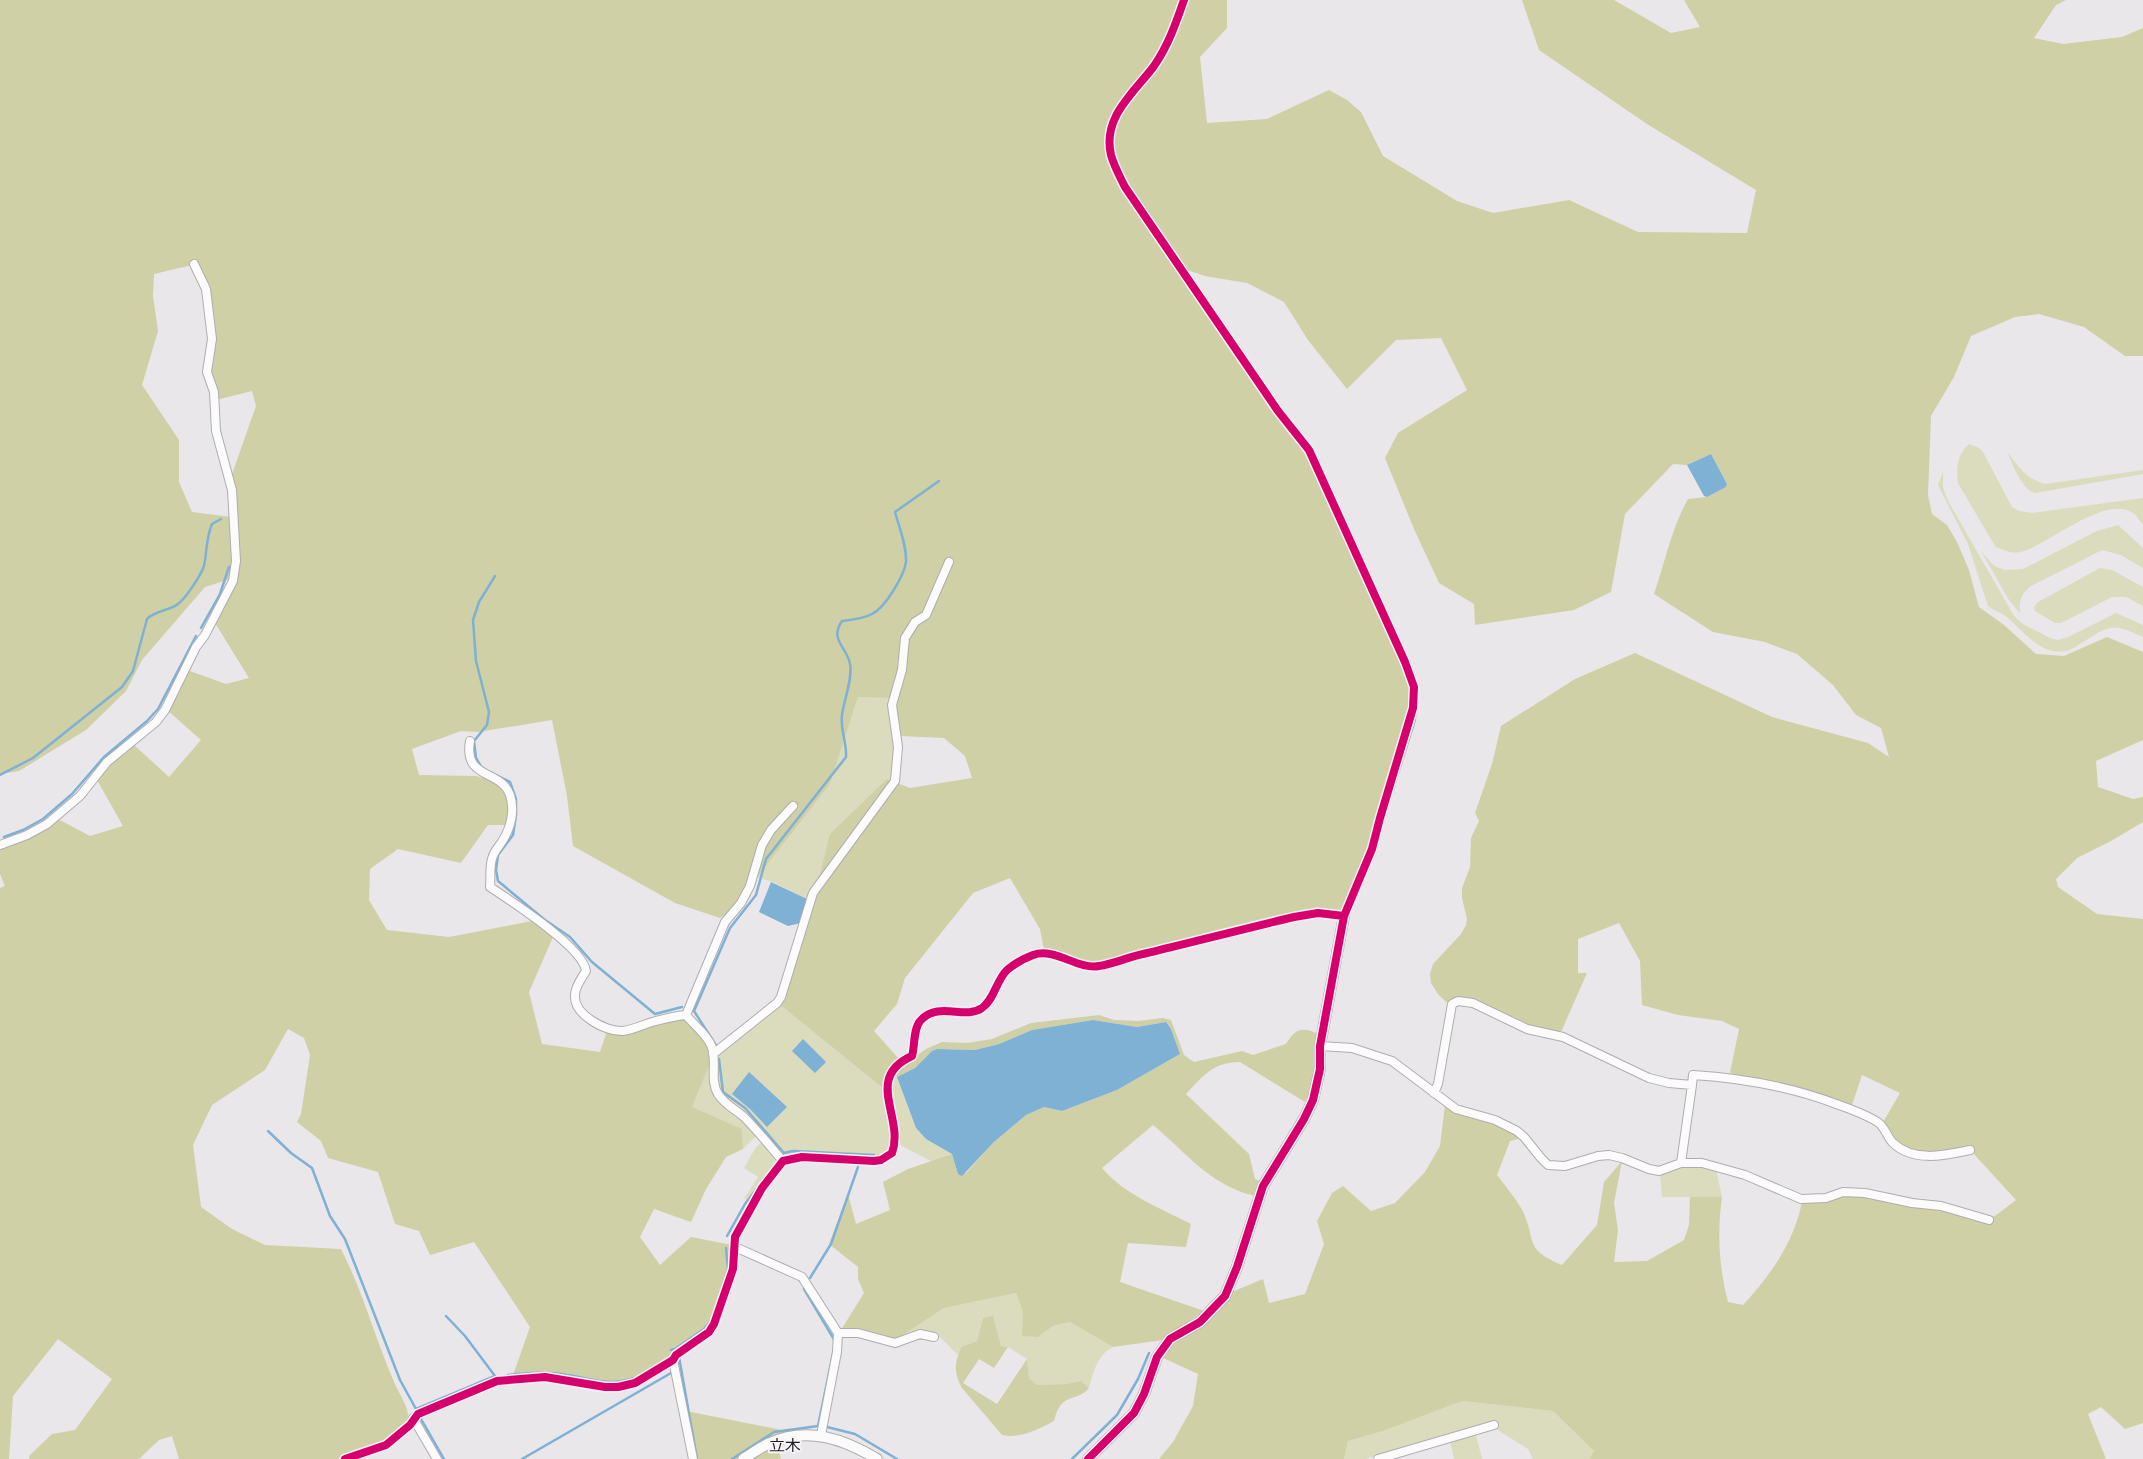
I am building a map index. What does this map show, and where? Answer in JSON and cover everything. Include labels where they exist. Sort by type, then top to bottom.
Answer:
[{"type":"street","points":[[1088,1459],[1134,1413],[1144,1394],[1157,1357],[1170,1339],[1200,1322],[1225,1296],[1237,1268],[1263,1186],[1304,1119],[1313,1100],[1320,1069],[1320,1046],[1344,916],[1372,849],[1411,720],[1414,688],[1397,644],[1309,450],[1278,410],[1125,187],[1112,157],[1111,135],[1118,109],[1154,66],[1170,37],[1184,0]]},
{"type":"street","points":[[1,841],[27,835],[47,824],[80,796],[107,762],[156,722],[165,710],[196,647],[209,627],[233,580],[236,561],[232,490],[216,431],[214,392],[207,372],[212,339],[206,289],[194,264]]},
{"type":"street","points":[[713,1054],[781,998],[813,893],[895,780],[898,747],[892,705],[902,670],[905,638],[914,622],[926,615],[949,562]]},
{"type":"street","points":[[470,741],[468,750],[473,763],[483,774],[500,781],[506,787],[511,802],[510,827],[492,857],[490,886],[567,943],[583,961],[586,971],[576,989],[574,997],[581,1012],[607,1028],[616,1031],[669,1017],[686,1015]]},
{"type":"street","points":[[686,1015],[726,922],[741,903],[750,886],[762,845],[771,830],[793,806]]},
{"type":"street","points":[[345,1459],[386,1445],[410,1425],[418,1414],[497,1381],[545,1377],[605,1387],[636,1384],[709,1332],[714,1324],[733,1269],[735,1237],[762,1188],[783,1161],[802,1157],[874,1161],[888,1157],[892,1153],[896,1139],[888,1097],[890,1075],[894,1067],[912,1056],[920,1020],[941,1010],[975,1011],[981,1009],[987,1004],[1006,971],[1032,956],[1041,953],[1090,967],[1100,966],[1128,957],[1294,917],[1318,913],[1344,916]]},
{"type":"street","points":[[1434,1093],[1438,1084],[1452,1004],[1458,1001],[1472,1003],[1528,1029],[1563,1037],[1649,1078],[1668,1083],[1692,1085]]},
{"type":"street","points":[[686,1015],[711,1044],[713,1083],[718,1094],[728,1106],[742,1115],[754,1127],[783,1161]]},
{"type":"street","points":[[1320,1046],[1352,1048],[1392,1061],[1456,1109],[1495,1120],[1517,1131],[1524,1136],[1540,1158],[1548,1165],[1565,1166],[1598,1156],[1622,1158],[1659,1171],[1681,1163],[1714,1165],[1745,1175],[1801,1199],[1826,1198],[1843,1192],[1865,1193],[1912,1203],[1941,1206],[1989,1220]]},
{"type":"street","points":[[1681,1163],[1693,1075],[1735,1078],[1840,1105],[1880,1124],[1894,1144],[1909,1153],[1936,1156],[1970,1150]]},
{"type":"street","points":[[735,1247],[802,1277],[838,1333],[837,1352],[820,1434]]},
{"type":"street","points":[[838,1333],[858,1333],[895,1342],[920,1334],[934,1338]]},
{"type":"street","points":[[676,1356],[693,1459]]},
{"type":"street","points":[[414,1418],[437,1459]]},
{"type":"street","points":[[1378,1459],[1494,1425]]},
{"type":"street","points":[[743,1459],[769,1443],[786,1437],[820,1434],[839,1440],[877,1459]]},
{"type":"green space","points":[[0,0],[1227,0],[1227,28],[1200,57],[1207,123],[1267,119],[1329,90],[1347,100],[1361,112],[1383,156],[1457,201],[1493,213],[1569,200],[1638,232],[1747,233],[1756,190],[1647,124],[1539,50],[1522,0],[1614,0],[1671,33],[1700,27],[1684,0],[2066,0],[2056,5],[2034,38],[2063,44],[2122,37],[2143,28],[2143,356],[2125,356],[2084,327],[2039,314],[2015,317],[1971,336],[1954,377],[1931,416],[1928,495],[1932,514],[1947,525],[1957,542],[1969,570],[1979,607],[2004,625],[2036,654],[2064,656],[2107,637],[2143,652],[2143,740],[2096,761],[2098,787],[2133,799],[2143,797],[2143,822],[2077,858],[2056,879],[2058,887],[2097,914],[2143,919],[2143,1423],[2125,1429],[2101,1407],[2088,1414],[2106,1459],[1589,1459],[1594,1451],[1553,1411],[1462,1401],[1383,1431],[1348,1441],[1344,1459],[1159,1459],[1173,1442],[1193,1406],[1198,1374],[1161,1357],[1171,1346],[1221,1308],[1232,1292],[1263,1279],[1269,1303],[1305,1294],[1324,1244],[1317,1221],[1332,1193],[1343,1186],[1371,1211],[1395,1203],[1425,1172],[1440,1146],[1445,1105],[1494,1122],[1522,1138],[1510,1141],[1497,1175],[1521,1208],[1535,1248],[1549,1259],[1562,1265],[1597,1225],[1604,1182],[1622,1161],[1614,1203],[1618,1230],[1614,1262],[1647,1261],[1684,1240],[1689,1225],[1690,1197],[1722,1197],[1719,1237],[1725,1289],[1728,1302],[1743,1305],[1763,1282],[1780,1257],[1794,1230],[1802,1201],[1853,1196],[1942,1211],[1995,1216],[2016,1200],[1972,1152],[1971,1146],[1942,1152],[1921,1153],[1902,1147],[1894,1141],[1882,1124],[1900,1093],[1862,1075],[1851,1108],[1808,1091],[1730,1073],[1739,1029],[1722,1021],[1678,1015],[1642,1005],[1640,961],[1619,923],[1578,939],[1578,973],[1587,973],[1559,1033],[1527,1027],[1480,1004],[1446,1002],[1438,994],[1431,983],[1430,974],[1433,964],[1461,934],[1466,925],[1467,919],[1462,898],[1462,888],[1470,867],[1471,838],[1479,821],[1475,813],[1492,764],[1501,726],[1575,679],[1635,653],[1772,717],[1868,743],[1889,757],[1881,728],[1856,715],[1833,685],[1797,654],[1765,642],[1713,632],[1654,594],[1673,533],[1688,499],[1707,497],[1726,487],[1727,484],[1711,454],[1687,465],[1673,464],[1625,514],[1611,592],[1574,610],[1475,625],[1474,604],[1439,583],[1414,529],[1385,458],[1398,433],[1467,390],[1441,338],[1396,340],[1347,389],[1308,340],[1284,302],[1247,283],[1205,276],[1178,267],[1308,453],[1408,674],[1412,688],[1410,713],[1369,853],[1343,912],[1310,911],[1274,918],[1099,964],[1088,963],[1044,950],[1040,929],[1010,878],[973,893],[905,978],[897,1004],[874,1031],[899,1059],[888,1070],[884,1089],[779,1004],[801,943],[807,899],[818,883],[830,834],[887,779],[910,788],[972,778],[965,756],[944,738],[900,736],[896,703],[891,698],[858,697],[830,784],[757,877],[750,897],[720,918],[675,903],[573,846],[567,796],[552,720],[478,732],[461,731],[412,749],[419,775],[476,776],[500,782],[509,796],[509,825],[488,825],[461,863],[398,849],[370,869],[369,900],[387,930],[449,937],[532,921],[553,937],[529,992],[542,1044],[600,1052],[607,1031],[684,1018],[711,1049],[710,1063],[692,1107],[742,1129],[743,1149],[726,1157],[706,1189],[691,1222],[654,1209],[640,1237],[660,1265],[691,1237],[732,1245],[731,1269],[716,1315],[708,1329],[671,1355],[665,1362],[640,1378],[617,1384],[603,1384],[546,1374],[513,1375],[530,1327],[474,1242],[430,1255],[419,1231],[395,1224],[378,1172],[328,1158],[321,1141],[297,1122],[301,1114],[310,1055],[304,1038],[288,1029],[265,1070],[212,1105],[193,1145],[201,1207],[232,1229],[265,1245],[341,1249],[356,1282],[394,1382],[406,1406],[408,1421],[383,1443],[357,1450],[340,1459],[179,1459],[172,1436],[159,1440],[139,1459],[29,1459],[30,1455],[52,1434],[75,1430],[112,1379],[58,1339],[13,1396],[9,1459],[0,1459],[0,888],[5,886],[0,874],[0,848],[58,819],[90,836],[123,826],[97,780],[109,764],[133,744],[169,777],[201,740],[167,710],[187,670],[226,684],[249,678],[215,623],[235,582],[231,477],[256,406],[252,391],[216,400],[209,375],[208,289],[196,264],[154,274],[153,296],[158,331],[142,385],[179,440],[179,482],[192,512],[231,517],[234,563],[230,579],[205,587],[142,660],[126,691],[86,730],[19,771],[0,774]]},
{"type":"green space","points":[[1969,444],[1983,452],[2012,507],[2019,511],[2032,513],[2143,498],[2143,525],[2133,513],[2121,509],[2107,510],[2076,523],[2032,548],[2020,552],[2010,552],[2001,549],[1995,546],[1958,483],[1958,462],[1962,452]]},
{"type":"green space","points":[[2007,452],[2028,476],[2045,484],[2143,470],[2143,474],[2035,493],[2026,487]]},
{"type":"green space","points":[[1943,472],[1943,488],[1948,501],[2014,616],[2023,624],[2050,638],[2058,640],[2068,637],[2116,613],[2143,625],[2143,637],[2125,629],[2112,627],[2070,650],[2056,651],[2048,649],[2032,640],[2004,615],[1988,606],[1968,544],[1938,485]]},
{"type":"green space","points":[[2118,525],[2143,548],[2143,568],[2121,555],[2102,550],[2031,586],[2021,598],[2020,613],[2009,600],[1981,551],[1994,566],[2005,570],[2023,569],[2097,531]]},
{"type":"green space","points":[[2100,568],[2112,570],[2143,587],[2143,606],[2126,597],[2112,597],[2061,623],[2055,623],[2035,611],[2034,607],[2038,602]]},
{"type":"green space","points":[[858,697],[890,698],[895,738],[892,781],[807,899],[773,882],[756,877],[830,784]]},
{"type":"green space","points":[[779,1004],[884,1089],[892,1133],[889,1153],[865,1159],[810,1154],[784,1157],[727,1101],[717,1085],[716,1054]]},
{"type":"green space","points":[[1099,1015],[1114,1020],[1138,1021],[1163,1018],[1171,1020],[1184,1055],[1194,1062],[1242,1051],[1253,1055],[1286,1044],[1293,1034],[1301,1030],[1320,1035],[1311,1090],[1305,1102],[1240,1062],[1223,1064],[1209,1071],[1186,1094],[1249,1154],[1255,1179],[1260,1181],[1255,1196],[1239,1191],[1211,1176],[1153,1125],[1102,1168],[1111,1178],[1132,1193],[1191,1224],[1186,1247],[1128,1243],[1120,1282],[1204,1311],[1163,1340],[1113,1347],[1070,1322],[1053,1326],[1038,1337],[1022,1336],[1023,1312],[1016,1293],[944,1308],[897,1339],[841,1330],[864,1293],[858,1279],[858,1267],[829,1244],[848,1194],[856,1224],[890,1210],[883,1182],[908,1169],[952,1154],[958,1174],[966,1173],[994,1142],[1026,1115],[1044,1107],[1062,1111],[1117,1090],[1180,1054],[1171,1029],[1166,1022],[1137,1027],[1093,1020],[1032,1030],[999,1044],[975,1050],[937,1049],[932,1051],[915,1068],[897,1077],[895,1071],[926,1049],[942,1042],[967,1043],[992,1039],[1031,1023]]},
{"type":"green space","points":[[710,1063],[715,1095],[743,1118],[757,1135],[743,1149],[742,1129],[691,1107]]},
{"type":"green space","points":[[895,1071],[916,1128],[926,1139],[952,1154],[931,1161],[898,1144],[890,1093]]},
{"type":"green space","points":[[762,1142],[777,1159],[779,1165],[751,1201],[744,1199],[758,1177],[744,1168],[756,1147]]},
{"type":"green space","points":[[1678,1166],[1701,1166],[1716,1169],[1722,1197],[1662,1197],[1660,1173]]},
{"type":"green space","points":[[1016,1293],[1023,1312],[1038,1337],[1053,1326],[1070,1322],[1113,1347],[1103,1354],[1100,1359],[1089,1388],[1081,1381],[1066,1384],[1037,1385],[1029,1378],[1027,1359],[1008,1347],[1001,1346],[993,1317],[983,1318],[977,1341],[961,1347],[958,1355],[941,1338],[930,1332],[897,1339],[944,1308]]},
{"type":"green space","points":[[993,1316],[1001,1346],[1008,1347],[994,1368],[979,1359],[963,1383],[997,1404],[1027,1359],[1029,1378],[1037,1385],[1066,1384],[1081,1381],[1089,1388],[1079,1396],[1065,1401],[1057,1411],[1054,1421],[1036,1430],[1016,1436],[1002,1435],[962,1388],[956,1372],[956,1363],[961,1347],[977,1341],[983,1318]]},
{"type":"green space","points":[[1462,1401],[1553,1411],[1594,1451],[1589,1459],[1533,1459],[1528,1449],[1496,1429],[1495,1423],[1365,1459],[1344,1459],[1348,1441],[1383,1431]]},
{"type":"green space","points":[[686,1411],[792,1432],[738,1459],[695,1459]]},
{"type":"green space","points":[[1476,1435],[1482,1459],[1454,1459],[1450,1441]]},
{"type":"green space","points":[[777,1444],[781,1459],[752,1459]]},
{"type":"water","points":[[1711,454],[1727,484],[1726,487],[1707,497],[1704,496],[1687,465]]},
{"type":"water","points":[[771,882],[807,899],[801,923],[788,926],[759,912]]},
{"type":"water","points":[[1093,1020],[1137,1027],[1166,1022],[1171,1029],[1180,1054],[1117,1090],[1062,1111],[1044,1107],[1026,1115],[994,1142],[962,1176],[958,1174],[952,1154],[926,1139],[916,1128],[897,1077],[915,1068],[932,1051],[937,1049],[975,1050],[999,1044],[1032,1030]]},
{"type":"water","points":[[803,1039],[826,1062],[815,1073],[792,1051]]},
{"type":"water","points":[[749,1072],[787,1107],[767,1127],[732,1094]]},
{"type":"waterway","points":[[717,1047],[694,1011],[730,928],[756,895],[766,859],[846,757],[842,720],[851,670],[848,658],[838,638],[838,628],[842,621],[872,614],[888,599],[902,575],[906,562],[904,543],[895,512],[939,481]]},
{"type":"waterway","points":[[0,775],[33,758],[122,687],[133,671],[147,619],[178,604],[189,592],[204,566],[212,524],[221,519]]},
{"type":"waterway","points":[[201,628],[220,594],[229,567]]},
{"type":"waterway","points":[[482,768],[476,758],[474,741],[487,725],[489,712],[476,661],[473,620],[479,602],[495,576]]},
{"type":"waterway","points":[[4,837],[23,830],[43,819],[72,794],[104,757],[147,721],[158,709],[196,636]]},
{"type":"waterway","points":[[489,772],[510,782],[516,799],[513,835],[498,855],[496,870],[498,881],[545,920],[570,937],[592,962],[655,1014],[682,1007]]},
{"type":"waterway","points":[[719,1059],[723,1092],[745,1108],[784,1153],[793,1151],[874,1155]]},
{"type":"waterway","points":[[268,1131],[291,1153],[312,1168],[330,1216],[345,1239],[400,1380],[416,1409],[495,1376],[465,1336],[446,1316]]},
{"type":"waterway","points":[[727,1236],[745,1204],[776,1164]]},
{"type":"waterway","points":[[810,1278],[831,1244],[858,1167]]},
{"type":"waterway","points":[[721,1293],[728,1269],[726,1248]]},
{"type":"waterway","points":[[804,1289],[835,1341]]},
{"type":"waterway","points":[[697,1459],[679,1357],[675,1349],[704,1329],[713,1318]]},
{"type":"waterway","points":[[671,1350],[675,1349]]},
{"type":"waterway","points":[[732,1459],[774,1432],[818,1426],[834,1349]]},
{"type":"waterway","points":[[1072,1459],[1117,1415],[1138,1379],[1149,1353]]},
{"type":"waterway","points":[[508,1375],[552,1373],[603,1382],[630,1380],[640,1376]]},
{"type":"waterway","points":[[522,1459],[671,1373]]},
{"type":"waterway","points":[[421,1419],[444,1459]]},
{"type":"waterway","points":[[827,1427],[855,1434],[897,1459]]},
{"type":"cycle path","points":[[1088,1459],[1134,1413],[1144,1394],[1157,1357],[1170,1339],[1200,1322],[1225,1296],[1237,1267],[1263,1186],[1304,1119],[1313,1100],[1320,1069],[1320,1046],[1344,916],[1372,849],[1413,708],[1414,687],[1405,662],[1309,450],[1278,411],[1125,187],[1112,159],[1109,141],[1115,117],[1159,58],[1171,34],[1184,0]]},
{"type":"cycle path","points":[[345,1459],[386,1445],[410,1425],[418,1414],[497,1381],[545,1377],[605,1387],[618,1387],[635,1383],[673,1360],[676,1355],[709,1332],[714,1324],[733,1269],[735,1237],[762,1188],[783,1161],[802,1157],[874,1161],[881,1160],[892,1153],[895,1140],[888,1100],[890,1076],[898,1065],[912,1056],[918,1023],[928,1015],[936,1012],[968,1012],[982,1008],[986,1005],[1003,974],[1023,960],[1041,953],[1058,956],[1082,965],[1099,966],[1294,917],[1318,913],[1344,916]]},
{"type":"district","name":"立木","points":[[785,1444]]}]
